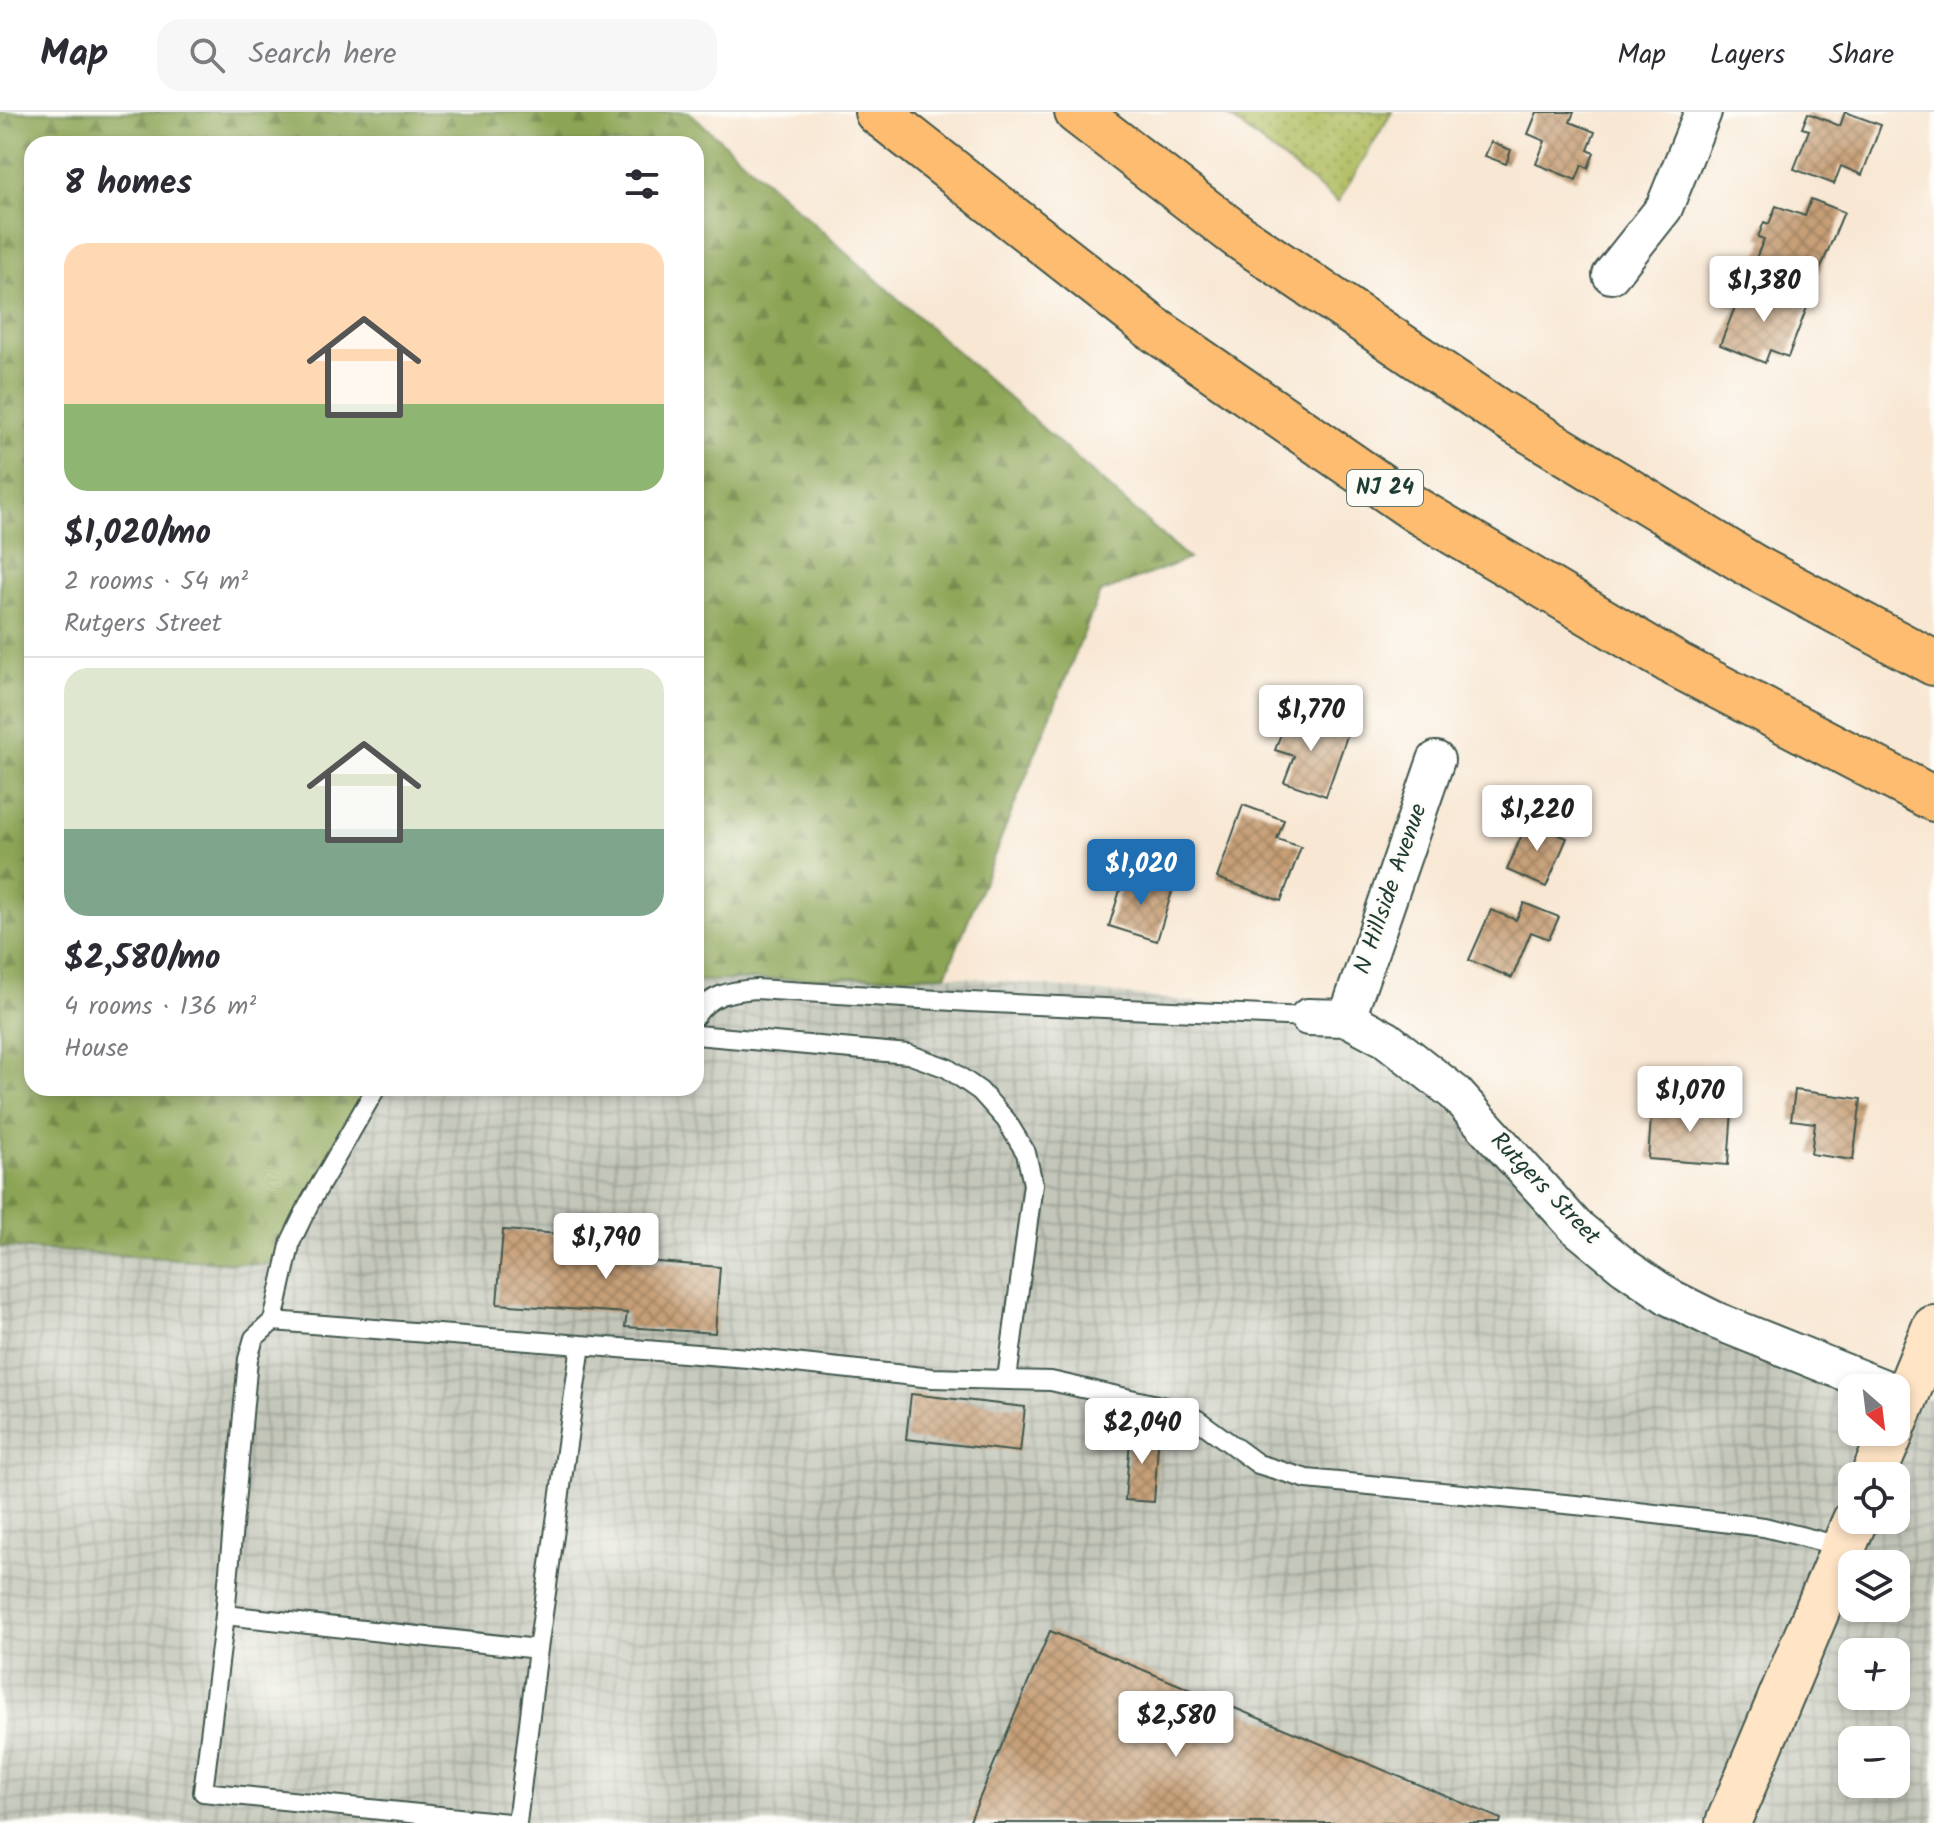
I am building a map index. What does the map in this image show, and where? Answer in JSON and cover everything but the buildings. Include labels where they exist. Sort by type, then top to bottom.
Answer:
[{"type":"highway","name":"NJ 24","points":[[877,112],[1151,327],[1416,510],[1677,665],[1934,799]]},
{"type":"highway","points":[[1077,112],[1238,236],[1496,410],[1754,567],[1934,663]]},
{"type":"main road","points":[[1910,1376],[1934,1328]]},
{"type":"main road","points":[[1728,1823],[1849,1534]]},
{"type":"street","points":[[1611,275],[1664,208],[1703,112]]},
{"type":"street","name":"N Hillside Avenue","points":[[1347,1018],[1436,760]]},
{"type":"street","name":"Rutgers Street","points":[[1308,1017],[1347,1018],[1386,1039],[1455,1093],[1575,1226],[1625,1267],[1669,1297],[1838,1379]]},
{"type":"lane","points":[[704,1005],[717,995],[756,989],[1308,1017]]},
{"type":"lane","points":[[704,1036],[908,1054],[947,1068],[980,1091],[1006,1120],[1026,1153],[1033,1184],[1007,1379]]},
{"type":"lane","points":[[371,1096],[291,1241],[273,1321],[254,1338],[248,1359],[225,1615],[203,1792],[508,1823]]},
{"type":"lane","points":[[273,1321],[833,1365],[932,1378],[1051,1381],[1179,1410],[1198,1420],[1258,1464],[1307,1479],[1838,1532]]},
{"type":"lane","points":[[517,1823],[581,1345]]},
{"type":"lane","points":[[225,1615],[538,1649]]},
{"type":"shaded area","points":[[946,975],[1353,1020],[1664,1304],[1838,1382],[1838,1446],[1910,1446],[1910,1402],[1934,1399],[1934,1823],[0,1823],[0,1247],[268,1265],[374,1096],[704,1096],[704,982]]},
{"type":"green space","points":[[0,112],[689,112],[1189,559],[1100,593],[946,975],[704,981],[704,136],[24,136],[24,1096],[374,1096],[268,1265],[0,1247]]},
{"type":"green space","points":[[1223,112],[1392,112],[1338,202]]}]
